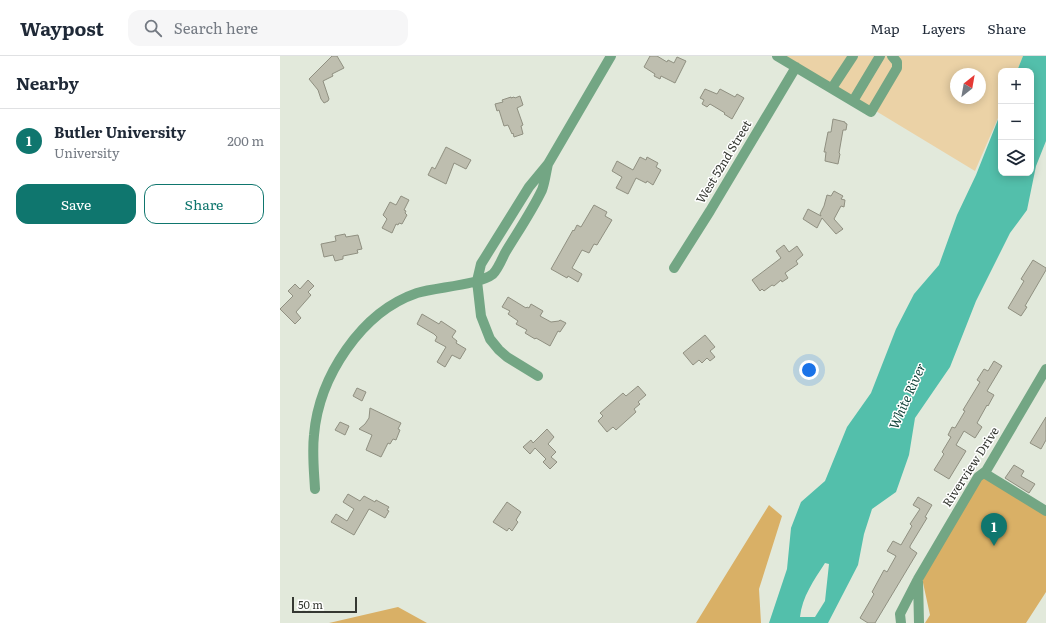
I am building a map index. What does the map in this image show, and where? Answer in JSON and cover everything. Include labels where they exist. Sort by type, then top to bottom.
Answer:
[{"type":"street","points":[[538,376],[506,357],[490,339],[481,316],[477,281],[481,264],[529,187],[548,164],[611,56]]},
{"type":"street","points":[[777,56],[871,112],[897,68],[897,62],[892,56]]},
{"type":"street","points":[[832,88],[853,56]]},
{"type":"street","points":[[853,101],[880,56]]},
{"type":"street","name":"West 52nd Street","points":[[674,268],[796,67]]},
{"type":"street","points":[[315,490],[313,448],[318,411],[332,375],[340,359],[353,340],[363,328],[379,314],[406,298],[433,289],[477,281],[493,273],[542,189],[548,164]]},
{"type":"street","name":"Riverview Drive","points":[[901,623],[900,614],[918,579],[978,477],[984,473],[1046,369]]},
{"type":"street","points":[[984,473],[1046,511]]},
{"type":"street","points":[[918,579],[920,623]]},
{"type":"shaded area","points":[[785,56],[1023,56],[1018,68],[998,68],[998,118],[975,171]]},
{"type":"shaded area","points":[[983,475],[1046,514],[1046,592],[1026,623],[925,623],[930,615],[922,578]]},
{"type":"shaded area","points":[[769,505],[782,516],[759,589],[761,623],[696,623]]},
{"type":"shaded area","points":[[398,607],[427,623],[329,623]]},
{"type":"water","points":[[1023,56],[1046,56],[1046,141],[1036,166],[1034,176],[1034,68],[1018,68]]},
{"type":"water","name":"White River","points":[[998,120],[998,176],[1034,176],[1027,210],[1010,233],[976,301],[950,367],[915,418],[909,455],[896,492],[872,509],[864,534],[858,565],[828,623],[769,623],[787,569],[791,528],[801,502],[825,481],[847,427],[871,393],[896,329],[914,294],[939,265],[957,215],[976,175]],"holes":[[[825,563],[829,564],[825,601],[815,617],[800,617],[803,603],[809,589]]]},
{"type":"building","points":[[332,56],[337,56],[344,68],[332,74],[333,76],[323,81],[329,99],[324,103],[318,90],[309,79]]},
{"type":"building","points":[[650,56],[657,56],[667,62],[668,60],[674,63],[677,57],[686,61],[675,83],[661,76],[660,79],[654,76],[655,74],[644,67]]},
{"type":"building","points":[[705,89],[717,94],[720,89],[735,97],[737,94],[744,98],[732,119],[710,104],[707,107],[702,104],[704,100],[700,98]]},
{"type":"building","points":[[520,96],[523,105],[517,108],[523,125],[521,126],[523,134],[514,137],[508,125],[504,126],[499,110],[497,111],[495,104],[503,102],[502,100],[511,97],[515,98]]},
{"type":"building","points":[[833,119],[845,122],[847,124],[846,130],[843,130],[838,164],[825,161],[826,152],[824,152],[828,132],[831,132]]},
{"type":"building","points":[[446,147],[471,160],[466,169],[454,163],[446,184],[428,175],[432,167],[435,169]]},
{"type":"building","points":[[640,157],[646,160],[647,157],[658,163],[656,167],[661,170],[653,185],[647,181],[646,183],[636,178],[628,194],[616,188],[622,177],[612,171],[617,161],[633,170]]},
{"type":"building","points":[[834,191],[843,196],[841,199],[845,200],[844,207],[841,206],[834,219],[843,229],[836,234],[822,218],[817,228],[803,219],[808,209],[821,216],[820,214],[827,195],[831,196]]},
{"type":"building","points":[[401,196],[409,200],[404,210],[406,211],[405,213],[407,215],[402,224],[396,224],[392,233],[382,228],[387,219],[383,215],[390,202],[396,205]]},
{"type":"building","points":[[594,205],[607,212],[605,216],[612,220],[597,245],[594,244],[589,253],[582,250],[572,268],[582,274],[578,282],[551,269],[573,230],[574,231],[577,225],[581,227]]},
{"type":"building","points":[[345,234],[346,237],[358,235],[362,249],[357,250],[358,253],[343,256],[343,259],[335,261],[333,255],[324,257],[321,244],[336,241],[335,236]]},
{"type":"building","points":[[784,245],[789,252],[797,246],[803,255],[796,261],[798,264],[785,273],[788,278],[782,282],[781,280],[774,286],[772,285],[764,291],[762,289],[760,291],[752,280],[781,258],[776,251]]},
{"type":"building","points":[[1033,260],[1046,268],[1046,270],[1025,306],[1027,307],[1021,316],[1008,308],[1024,281],[1021,279]]},
{"type":"building","points":[[308,280],[314,286],[308,292],[311,295],[296,312],[301,318],[295,324],[280,309],[293,296],[288,291],[295,284],[300,289]]},
{"type":"building","points":[[508,297],[526,308],[529,308],[531,304],[543,311],[540,316],[551,322],[560,320],[566,323],[560,332],[558,331],[550,346],[525,333],[527,330],[516,324],[518,321],[508,314],[510,311],[502,307]]},
{"type":"building","points":[[422,314],[439,324],[441,321],[456,331],[452,337],[457,341],[456,343],[466,349],[460,359],[452,355],[445,367],[437,362],[446,347],[435,341],[437,337],[434,334],[417,324]]},
{"type":"building","points":[[705,335],[715,347],[710,351],[715,357],[710,361],[707,358],[702,363],[699,360],[693,365],[683,353]]},
{"type":"building","points":[[994,361],[1002,366],[987,391],[994,395],[977,423],[982,427],[975,438],[964,431],[956,445],[966,451],[949,479],[934,470],[944,454],[942,452],[951,437],[948,435],[952,427],[955,428],[965,411],[963,410],[980,382],[977,380],[984,369],[988,371]]},
{"type":"building","points":[[638,386],[646,395],[638,402],[640,404],[634,409],[636,412],[616,430],[613,427],[607,432],[598,421],[603,416],[600,413],[623,393],[626,396]]},
{"type":"building","points":[[357,388],[366,392],[362,401],[353,396]]},
{"type":"building","points":[[370,408],[401,423],[396,440],[393,439],[390,444],[388,443],[381,457],[366,450],[372,435],[359,429],[369,418]]},
{"type":"building","points":[[1046,417],[1046,440],[1041,449],[1030,443]]},
{"type":"building","points":[[340,422],[349,426],[345,435],[335,430]]},
{"type":"building","points":[[547,429],[554,437],[548,444],[556,452],[551,457],[557,462],[550,469],[543,462],[546,459],[535,448],[530,454],[523,447],[531,440],[533,443]]},
{"type":"building","points":[[1014,465],[1024,471],[1021,476],[1035,484],[1029,493],[1005,478]]},
{"type":"building","points":[[348,494],[360,501],[364,496],[375,502],[376,500],[389,507],[387,510],[389,511],[385,518],[369,509],[354,535],[331,522],[336,514],[347,521],[354,509],[343,502]]},
{"type":"building","points":[[918,497],[932,505],[925,517],[927,518],[910,546],[910,548],[917,553],[875,623],[868,623],[860,618],[874,594],[872,592],[884,570],[887,572],[896,556],[887,551],[893,541],[901,545],[912,526],[910,524],[920,509],[913,505]]},
{"type":"building","points":[[507,502],[521,512],[516,520],[518,522],[512,531],[509,528],[507,531],[493,522]]},
{"type":"place","name":"Butler University","points":[[994,546]]}]
